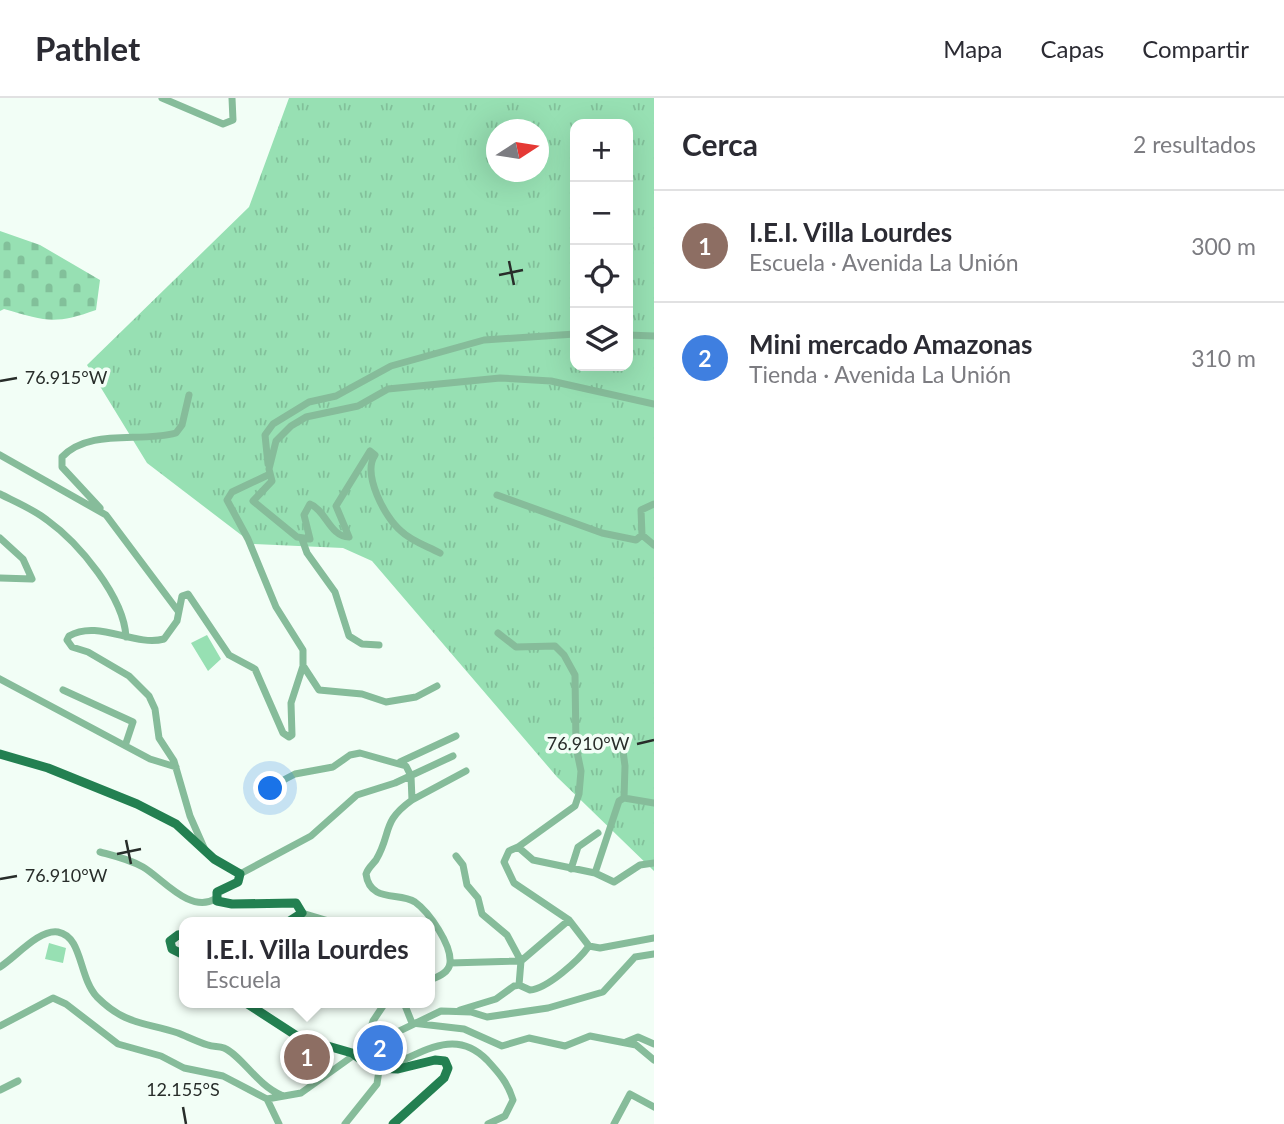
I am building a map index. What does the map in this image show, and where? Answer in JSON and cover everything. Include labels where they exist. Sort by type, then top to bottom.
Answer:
[{"type":"main road","points":[[0,754],[48,768],[137,804],[176,824],[206,851],[240,874],[238,882],[220,890],[215,899],[232,904],[293,903],[299,905],[302,914],[297,917]]},
{"type":"main road","points":[[179,934],[170,941],[172,949],[179,952]]},
{"type":"main road","points":[[254,1008],[300,1038],[355,1055],[379,1070],[439,1059],[447,1064],[444,1077],[436,1087],[393,1124]]},
{"type":"street","points":[[162,98],[223,124],[233,120],[232,98]]},
{"type":"street","points":[[440,552],[401,531],[393,522],[377,492],[371,461],[375,455],[370,451],[363,458],[336,506],[349,537],[338,534],[316,506],[310,504],[304,515],[310,539],[302,538],[254,502],[255,497],[272,481],[265,435],[268,429],[309,401],[336,396],[391,366],[484,340],[570,334]]},
{"type":"street","points":[[633,335],[654,336]]},
{"type":"street","points":[[438,686],[416,697],[386,702],[362,694],[319,690],[303,666],[299,641],[276,607],[248,539],[227,505],[227,497],[269,472],[280,435],[306,417],[343,412],[388,389],[414,384],[500,378],[551,381],[654,404]]},
{"type":"street","points":[[178,611],[106,514],[62,467],[62,457],[76,446],[97,440],[176,433],[182,425],[189,395]]},
{"type":"street","points":[[0,455],[106,514]]},
{"type":"street","points":[[0,494],[46,519],[81,550],[122,612],[126,637]]},
{"type":"street","points":[[497,495],[602,533],[636,541],[642,535],[641,510],[654,504]]},
{"type":"street","points":[[642,535],[654,545]]},
{"type":"street","points":[[0,538],[23,559],[32,579],[0,578]]},
{"type":"street","points":[[302,538],[307,552],[335,592],[349,636],[362,644],[379,645]]},
{"type":"street","points":[[206,851],[190,816],[176,767],[159,738],[155,709],[149,696],[130,676],[88,652],[72,647],[67,640],[69,636],[85,629],[126,637],[164,639],[177,621],[182,596],[190,595],[229,655],[255,669],[283,733],[289,737],[294,729],[291,703],[303,666]]},
{"type":"street","points":[[498,632],[516,647],[555,646],[564,655],[575,674],[576,747],[581,771],[575,806],[505,856],[507,872],[514,883],[569,920],[589,946],[600,948],[654,938]]},
{"type":"street","points":[[0,679],[126,743],[150,759],[176,767]]},
{"type":"street","points":[[63,690],[133,722],[126,743]]},
{"type":"street","points":[[400,762],[456,736]]},
{"type":"street","points":[[621,736],[625,766],[624,799]]},
{"type":"street","points":[[272,786],[295,774],[333,767],[350,755],[360,753],[400,762],[406,766],[411,776],[412,800]]},
{"type":"street","points":[[240,874],[311,836],[356,794],[411,776],[453,755]]},
{"type":"street","points":[[429,917],[413,901],[377,892],[367,882],[367,870],[376,860],[388,824],[397,810],[466,771]]},
{"type":"street","points":[[595,873],[617,804],[624,799],[654,803]]},
{"type":"street","points":[[571,869],[578,847],[598,834]]},
{"type":"street","points":[[518,847],[533,860],[595,873],[614,881],[640,865],[654,863]]},
{"type":"street","points":[[100,852],[143,867],[189,899],[204,902],[215,899]]},
{"type":"street","points":[[456,856],[463,865],[467,885],[478,898],[482,914],[507,935],[521,961],[519,985]]},
{"type":"street","points":[[302,914],[313,917]]},
{"type":"street","points":[[450,963],[521,961],[569,920]]},
{"type":"street","points":[[435,927],[445,943],[450,963],[446,972],[435,977]]},
{"type":"street","points":[[0,967],[42,936],[56,932],[63,934],[74,941],[79,951],[86,983],[117,1012],[136,1024],[177,1033],[223,1048],[263,1084],[282,1095]]},
{"type":"street","points":[[519,985],[530,990],[540,988],[575,962],[589,946]]},
{"type":"street","points":[[267,1099],[301,1093],[364,1048],[441,1011],[498,1017],[556,1006],[603,992],[635,957],[654,954]]},
{"type":"street","points":[[456,1011],[496,999],[519,985]]},
{"type":"street","points":[[0,1026],[53,998],[66,1004],[118,1044],[161,1056],[184,1068],[223,1076],[267,1099],[279,1124]]},
{"type":"street","points":[[364,1048],[373,1021],[382,1008]]},
{"type":"street","points":[[406,1008],[412,1023]]},
{"type":"street","points":[[412,1023],[464,1029],[502,1046],[529,1038],[565,1046],[585,1036],[626,1042],[647,1051],[654,1059]]},
{"type":"street","points":[[626,1042],[638,1037],[654,1044]]},
{"type":"street","points":[[345,1124],[377,1084],[379,1070],[443,1043],[472,1046],[501,1073],[513,1100],[505,1116],[488,1124]]},
{"type":"street","points":[[0,1090],[18,1081]]},
{"type":"street","points":[[614,1124],[630,1094],[654,1107]]},
{"type":"green space","points":[[289,98],[654,98],[654,871],[557,777],[372,561],[343,548],[253,544],[147,463],[87,365],[249,207]]},
{"type":"green space","points":[[0,231],[40,245],[100,280],[96,310],[70,318],[50,320],[4,309],[0,311]]},
{"type":"green space","points":[[207,635],[221,659],[208,671],[191,643]]},
{"type":"green space","points":[[49,943],[66,948],[63,963],[45,959]]},
{"type":"place","name":"Mini mercado Amazonas","points":[[380,1048]]},
{"type":"place","name":"I.E.I. Villa Lourdes","points":[[307,1057]]}]
